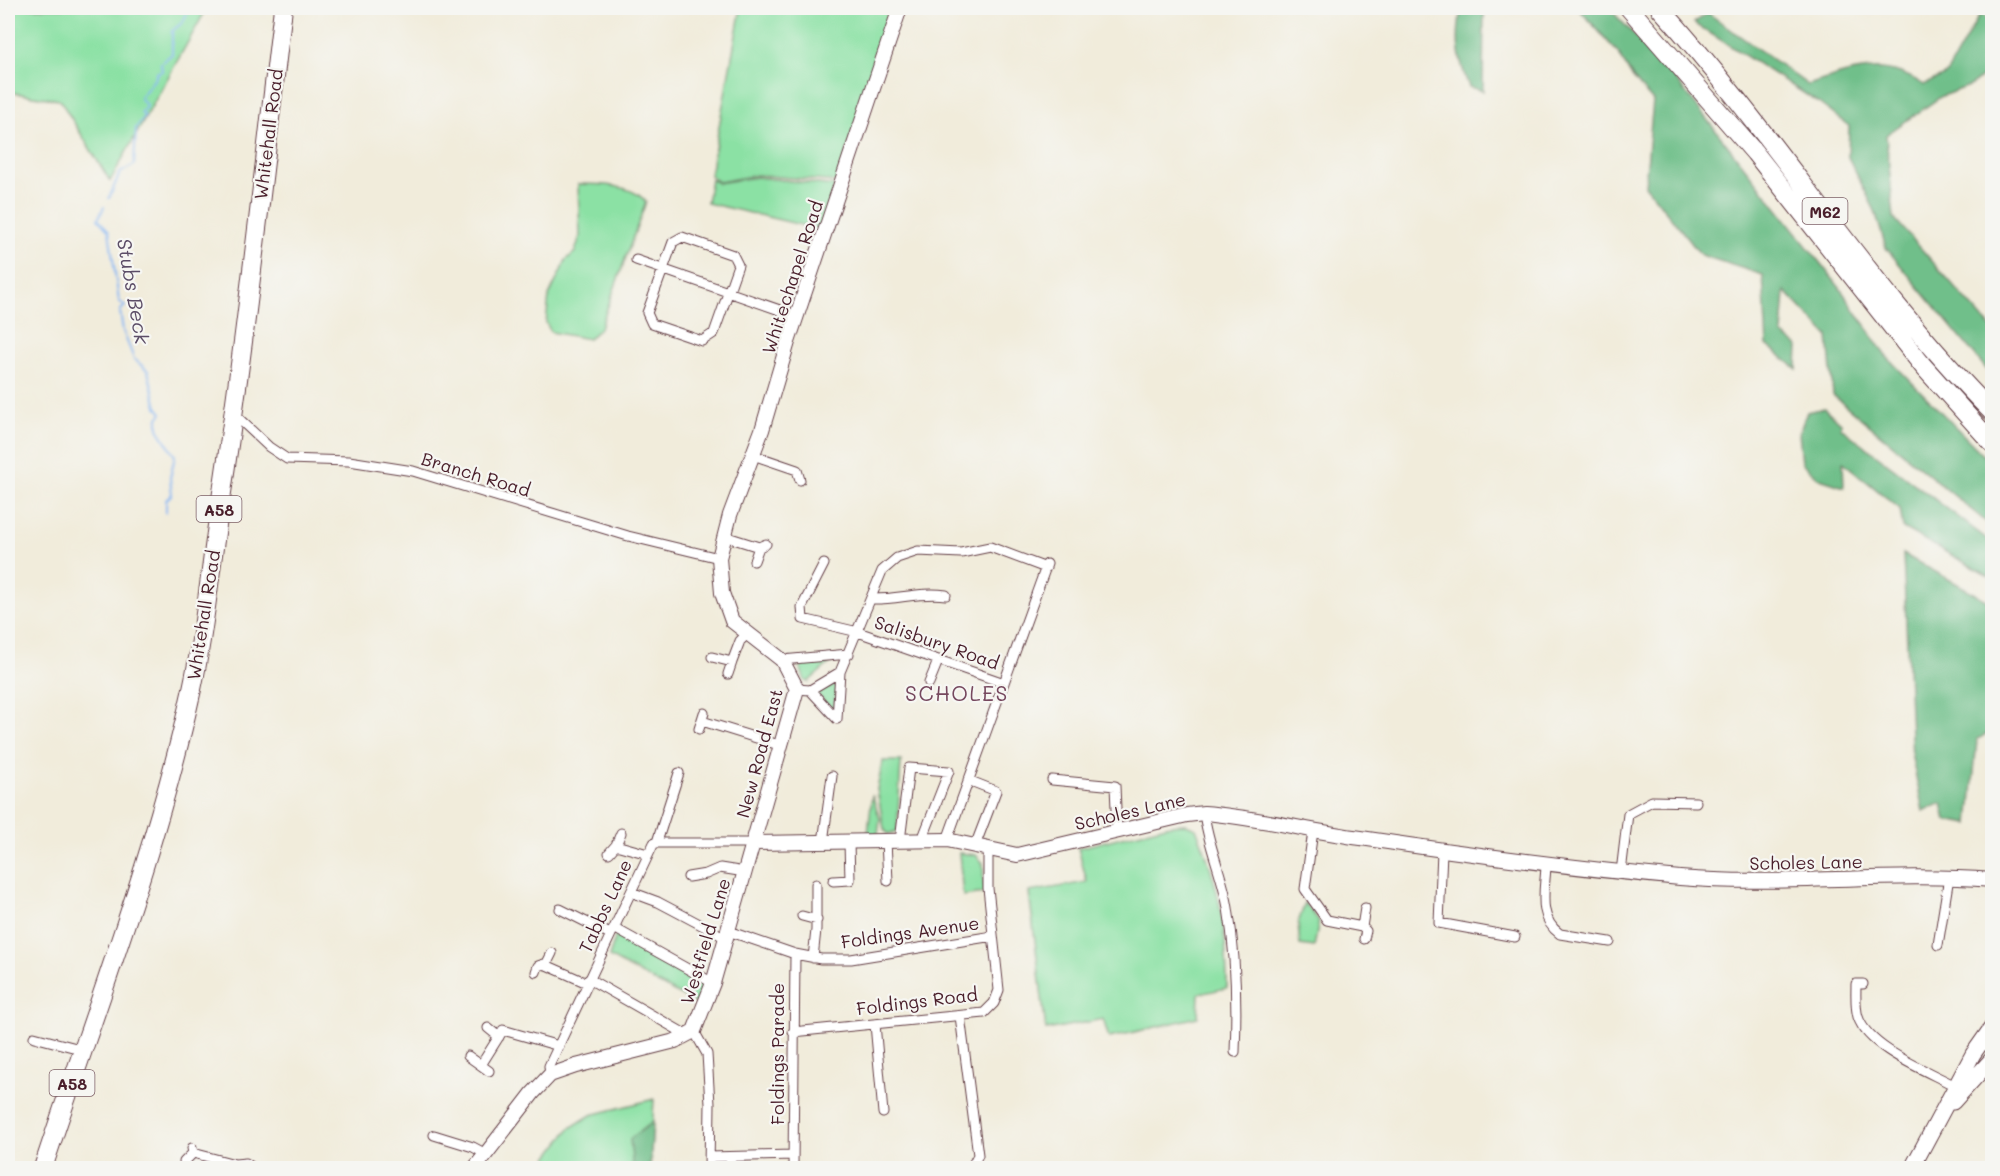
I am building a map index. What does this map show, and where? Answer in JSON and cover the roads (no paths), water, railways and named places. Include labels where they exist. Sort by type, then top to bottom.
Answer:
[{"type":"highway","name":"Whitehall Road","points":[[43,1168],[102,999],[180,740],[205,623],[234,414],[283,8]]},
{"type":"highway","name":"M62","points":[[1629,8],[1755,153],[1923,366],[1992,443]]},
{"type":"highway","name":"M62","points":[[1660,8],[1708,63],[1917,328],[1992,412]]},
{"type":"main road","name":"Whitechapel Road","points":[[720,558],[724,536],[753,455],[900,8]]},
{"type":"main road","name":"New Road East","points":[[720,558],[722,593],[728,613],[736,626],[782,660],[804,689],[782,746],[754,843]]},
{"type":"main road","name":"Scholes Lane","points":[[754,843],[947,840],[1017,855],[1204,813],[1546,866],[1744,882],[1949,876],[1992,880]]},
{"type":"main road","name":"Westfield Lane","points":[[691,1033],[713,983],[754,843]]},
{"type":"main road","points":[[1912,1168],[1937,1119],[1960,1088],[1992,1028]]},
{"type":"main road","points":[[475,1168],[533,1093],[550,1075],[576,1066],[675,1041],[691,1033]]},
{"type":"main road","points":[[1960,1088],[1992,1059]]},
{"type":"street","points":[[682,237],[733,255],[738,265],[729,292],[714,333],[702,341],[652,324],[647,313],[673,243],[682,237]]},
{"type":"street","points":[[636,260],[797,316]]},
{"type":"street","name":"Branch Road","points":[[234,414],[269,447],[287,459],[349,461],[413,471],[628,536],[720,558]]},
{"type":"street","points":[[753,455],[797,470],[800,480]]},
{"type":"street","points":[[724,536],[762,545],[754,561]]},
{"type":"street","points":[[840,672],[804,689],[837,719],[840,672],[882,570],[897,558],[918,551],[961,553],[990,547],[1046,566],[947,840]]},
{"type":"street","name":"Salisbury Road","points":[[824,564],[802,607],[803,619],[858,632],[1004,683]]},
{"type":"street","points":[[872,599],[893,599],[930,592],[946,595]]},
{"type":"street","points":[[728,674],[740,641],[747,634]]},
{"type":"street","points":[[782,660],[849,654]]},
{"type":"street","points":[[712,657],[732,662]]},
{"type":"street","points":[[929,682],[938,660]]},
{"type":"street","points":[[702,721],[782,746]]},
{"type":"street","points":[[888,881],[893,841],[909,768],[949,771],[922,840]]},
{"type":"street","name":"Tabbs Lane","points":[[550,1075],[549,1066],[588,981],[648,854],[657,842],[679,772]]},
{"type":"street","points":[[823,842],[832,776]]},
{"type":"street","points":[[968,780],[996,791],[982,847]]},
{"type":"street","points":[[1052,780],[1115,786],[1117,831]]},
{"type":"street","points":[[1621,872],[1628,814],[1652,801],[1696,802]]},
{"type":"street","points":[[1204,813],[1207,834],[1228,907],[1237,1014],[1235,1052]]},
{"type":"street","points":[[1313,831],[1305,882],[1308,895],[1327,920],[1362,927],[1366,931],[1364,939]]},
{"type":"street","points":[[609,853],[616,846],[621,833]]},
{"type":"street","points":[[657,842],[754,843]]},
{"type":"street","points":[[833,881],[850,880],[849,842]]},
{"type":"street","points":[[616,846],[648,854]]},
{"type":"street","name":"Foldings Road","points":[[793,1032],[984,1013],[994,1004],[999,990],[982,847]]},
{"type":"street","points":[[1442,850],[1439,923],[1515,937]]},
{"type":"street","points":[[1546,866],[1544,912],[1556,931],[1560,934],[1610,942]]},
{"type":"street","points":[[688,877],[706,874],[720,868],[745,872]]},
{"type":"street","points":[[1938,945],[1949,876]]},
{"type":"street","points":[[813,958],[817,920],[816,885]]},
{"type":"street","name":"Foldings Avenue","points":[[631,892],[727,934],[813,958],[851,959],[993,936]]},
{"type":"street","points":[[1362,927],[1365,908]]},
{"type":"street","points":[[560,909],[612,931],[713,983]]},
{"type":"street","points":[[802,916],[817,920]]},
{"type":"street","points":[[545,964],[552,953]]},
{"type":"street","name":"Foldings Parade","points":[[793,1168],[795,954]]},
{"type":"street","points":[[536,972],[538,966],[545,964],[588,981],[691,1033],[707,1054],[710,1104],[709,1168]]},
{"type":"street","points":[[1863,984],[1856,984],[1856,1000],[1858,1017],[1866,1031],[1886,1048],[1960,1088]]},
{"type":"street","points":[[960,1016],[978,1155],[971,1168]]},
{"type":"street","points":[[874,1024],[883,1113]]},
{"type":"street","points":[[488,1028],[499,1037]]},
{"type":"street","points":[[481,1065],[503,1030],[559,1046]]},
{"type":"street","points":[[34,1037],[84,1050]]},
{"type":"street","points":[[468,1056],[489,1071]]},
{"type":"street","points":[[434,1135],[473,1147],[486,1154]]},
{"type":"street","points":[[184,1162],[192,1150],[236,1164],[246,1163],[253,1168]]},
{"type":"street","points":[[709,1157],[792,1155]]},
{"type":"waterway","name":"Stubs Beck","points":[[109,198],[120,173],[134,165],[136,128],[145,116],[141,113],[147,106],[140,98],[156,77],[156,73],[162,71],[161,63],[172,54],[172,31],[183,22],[187,8]]},
{"type":"waterway","name":"Stubs Beck","points":[[104,207],[98,219],[109,231],[119,301],[125,306],[120,311],[123,331],[134,359],[148,371],[157,407],[162,413],[158,418],[158,429],[175,456],[170,478],[172,494],[166,500],[166,513]]},
{"type":"district","name":"SCHOLES","points":[[957,692]]}]
